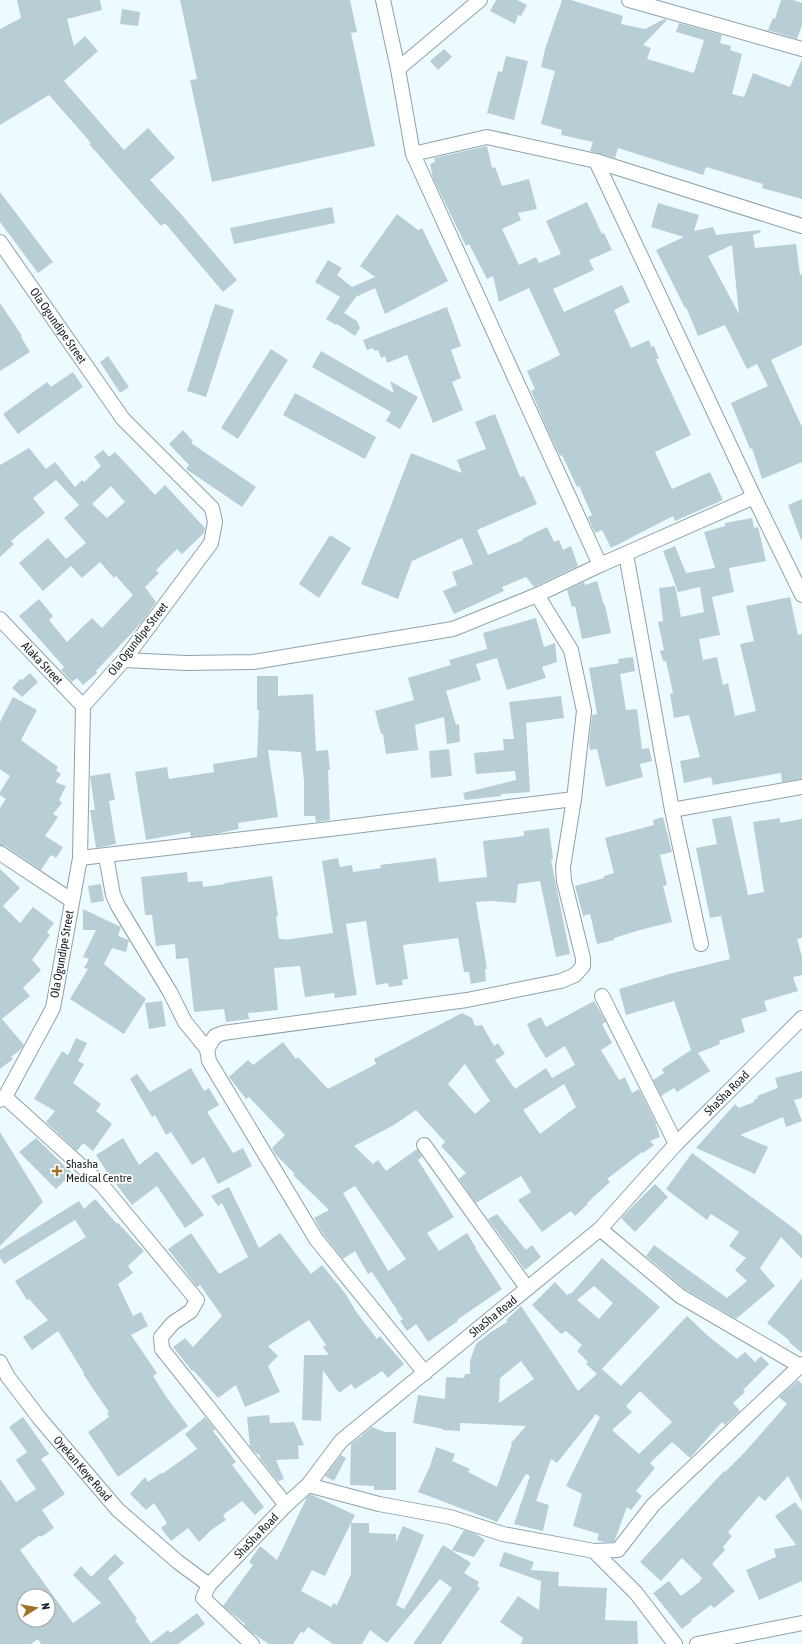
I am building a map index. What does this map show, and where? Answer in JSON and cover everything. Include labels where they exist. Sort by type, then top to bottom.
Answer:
[{"type":"street","points":[[382,0],[398,69],[414,154],[600,564]]},
{"type":"street","points":[[398,69],[480,0]]},
{"type":"street","points":[[629,0],[802,49]]},
{"type":"street","points":[[414,154],[487,137],[596,161],[802,226]]},
{"type":"street","points":[[596,161],[754,497],[802,595]]},
{"type":"street","name":"Ola Ogundipe Street","points":[[0,242],[124,419],[212,508],[215,522],[211,543],[124,660],[83,706],[80,858],[71,900],[53,1008],[3,1099]]},
{"type":"street","points":[[124,660],[253,662],[453,629],[537,595],[600,564],[626,554],[754,497]]},
{"type":"street","points":[[626,554],[672,810],[701,944]]},
{"type":"street","points":[[207,1049],[215,1036],[223,1033],[467,1000],[561,981],[576,975],[583,966],[583,958],[564,881],[563,866],[574,799],[584,711],[571,650],[537,595]]},
{"type":"street","name":"Alaka Street","points":[[0,620],[83,706]]},
{"type":"street","points":[[672,810],[802,786]]},
{"type":"street","points":[[80,858],[574,799]]},
{"type":"street","points":[[0,853],[71,900]]},
{"type":"street","points":[[106,856],[113,895],[118,906],[170,992],[185,1022],[207,1049],[209,1061],[316,1239],[425,1373]]},
{"type":"street","points":[[602,996],[676,1144]]},
{"type":"street","name":"ShaSha Road","points":[[210,1585],[286,1505],[308,1485],[342,1441],[600,1229],[676,1144],[802,1018]]},
{"type":"street","points":[[3,1099],[102,1185],[197,1300],[191,1311],[173,1323],[161,1337],[162,1349],[286,1505]]},
{"type":"street","points":[[424,1145],[527,1288]]},
{"type":"street","points":[[308,1485],[379,1504],[450,1517],[503,1534],[594,1551],[618,1550],[654,1506],[802,1366],[680,1296],[600,1229]]},
{"type":"street","name":"Oyekan Keye Road","points":[[0,1362],[8,1377],[40,1419],[113,1504],[178,1562],[210,1585]]},
{"type":"street","points":[[594,1551],[636,1593],[675,1644]]},
{"type":"street","points":[[210,1585],[203,1598],[252,1644]]},
{"type":"street","points":[[697,1644],[802,1623]]},
{"type":"building","points":[[17,0],[100,0],[102,10],[67,19],[74,46],[85,36],[98,51],[64,81],[124,150],[148,128],[175,158],[150,180],[237,280],[223,292],[165,223],[161,226],[89,144],[91,143],[49,95],[0,125],[0,29],[21,18]]},
{"type":"building","points":[[180,0],[350,0],[357,32],[351,33],[375,146],[212,182],[190,80],[197,79]]},
{"type":"building","points":[[496,0],[517,0],[527,5],[521,16],[518,15],[515,24],[490,11]]},
{"type":"building","points":[[562,0],[571,0],[623,16],[621,24],[645,29],[664,19],[667,20],[643,45],[651,48],[647,59],[694,73],[704,40],[676,32],[679,23],[722,35],[720,43],[731,46],[730,50],[742,54],[732,94],[744,97],[753,73],[790,87],[802,59],[802,199],[762,188],[763,184],[706,167],[703,175],[618,148],[615,158],[590,151],[593,142],[561,135],[562,130],[541,124],[555,71],[541,67],[545,49]]},
{"type":"building","points":[[781,0],[793,0],[802,3],[802,25],[797,39],[768,30],[773,18],[775,19]]},
{"type":"building","points":[[122,9],[140,12],[138,26],[120,24]]},
{"type":"building","points":[[444,49],[452,57],[438,70],[430,61]]},
{"type":"building","points":[[506,56],[528,61],[514,120],[487,113],[498,71],[502,72]]},
{"type":"building","points":[[487,146],[492,168],[495,167],[502,186],[529,179],[537,209],[518,213],[521,220],[502,229],[519,265],[536,257],[539,263],[561,254],[546,221],[587,202],[602,234],[604,233],[612,250],[589,260],[594,270],[553,289],[564,312],[622,285],[630,302],[614,310],[631,348],[649,340],[651,347],[654,346],[659,359],[656,359],[691,435],[655,452],[672,489],[710,472],[723,500],[675,521],[673,516],[611,548],[602,530],[595,533],[588,517],[592,515],[579,486],[577,487],[562,455],[560,456],[549,433],[531,391],[535,389],[527,371],[560,355],[529,288],[499,302],[493,276],[487,279],[469,244],[466,246],[433,178],[430,164],[435,162],[434,158]]},
{"type":"building","points":[[0,192],[53,262],[38,273],[0,222]]},
{"type":"building","points":[[658,203],[699,215],[694,231],[713,227],[716,235],[760,230],[761,232],[753,235],[755,248],[796,244],[800,275],[802,274],[802,345],[771,360],[802,427],[802,462],[762,479],[752,448],[750,449],[731,403],[768,386],[757,364],[747,369],[725,325],[698,336],[686,307],[685,308],[656,250],[684,237],[651,227]],"holes":[[[732,245],[739,314],[708,256]]]},
{"type":"building","points":[[332,207],[335,223],[234,244],[230,228]]},
{"type":"building","points":[[397,214],[418,230],[422,228],[448,281],[385,314],[375,288],[356,297],[344,313],[357,321],[360,328],[355,336],[337,324],[336,325],[326,319],[340,297],[315,282],[328,260],[342,268],[337,275],[352,287],[375,277],[360,266]]},
{"type":"building","points":[[0,303],[22,336],[21,337],[30,352],[0,371]]},
{"type":"building","points":[[215,304],[234,310],[206,397],[187,391]]},
{"type":"building","points":[[447,307],[461,346],[451,350],[461,378],[452,382],[463,410],[433,423],[407,355],[387,363],[385,356],[381,358],[378,350],[375,351],[373,348],[367,350],[363,340]]},
{"type":"building","points":[[271,349],[288,360],[238,439],[221,428]]},
{"type":"building","points":[[321,351],[394,393],[390,381],[418,397],[400,429],[386,421],[391,412],[312,367]]},
{"type":"building","points":[[108,356],[129,387],[120,393],[100,362]]},
{"type":"building","points":[[73,372],[83,387],[18,434],[3,414],[47,382],[51,387]]},
{"type":"building","points":[[295,393],[376,437],[365,459],[283,415]]},
{"type":"building","points":[[495,414],[520,477],[524,476],[537,504],[477,530],[488,555],[523,540],[522,539],[547,527],[554,542],[559,540],[563,550],[571,546],[578,566],[534,587],[526,577],[502,587],[504,591],[454,614],[443,591],[457,585],[452,572],[473,564],[462,538],[412,561],[398,599],[361,584],[411,453],[462,473],[457,460],[486,449],[475,422]]},
{"type":"building","points":[[183,430],[193,441],[191,443],[256,487],[242,507],[186,469],[189,465],[169,444]]},
{"type":"building","points":[[29,448],[46,469],[55,462],[75,487],[82,480],[84,482],[101,466],[94,457],[103,450],[109,457],[115,452],[155,495],[165,485],[205,528],[204,533],[182,554],[177,549],[156,570],[159,573],[145,587],[156,602],[142,622],[96,671],[97,673],[83,685],[77,678],[72,682],[61,670],[64,667],[19,616],[39,599],[53,616],[49,620],[67,642],[92,618],[102,628],[133,595],[116,576],[114,578],[100,562],[82,578],[71,566],[43,591],[19,563],[48,538],[66,559],[86,543],[64,518],[79,505],[56,480],[33,498],[45,513],[11,541],[14,544],[0,557],[0,465]],"holes":[[[111,486],[125,502],[107,518],[92,504]]]},
{"type":"building","points":[[802,499],[802,540],[801,540],[788,505]]},
{"type":"building","points":[[752,518],[754,528],[758,527],[766,561],[729,568],[734,592],[712,597],[720,635],[699,639],[703,660],[717,657],[723,685],[728,683],[735,716],[756,711],[740,644],[754,641],[746,606],[790,597],[798,635],[802,634],[802,779],[782,782],[781,773],[713,785],[711,777],[684,783],[680,761],[700,757],[689,715],[674,718],[670,694],[673,693],[666,661],[663,661],[660,651],[664,650],[658,622],[663,621],[659,588],[675,586],[681,617],[704,612],[700,587],[678,592],[663,551],[675,546],[686,573],[715,568],[704,532],[725,526],[725,523]]},
{"type":"building","points":[[330,535],[351,548],[319,598],[299,584]]},
{"type":"building","points":[[597,581],[605,605],[611,633],[582,639],[575,606],[572,607],[567,590],[584,582],[585,585]]},
{"type":"building","points":[[536,618],[544,647],[555,643],[557,662],[542,667],[546,678],[507,690],[497,658],[476,664],[481,680],[446,691],[456,725],[459,724],[460,742],[447,744],[444,717],[415,725],[418,750],[386,754],[383,734],[381,734],[375,711],[414,700],[408,678],[451,665],[449,660],[487,649],[483,633]]},
{"type":"building","points":[[633,657],[635,671],[620,674],[626,710],[637,709],[642,749],[649,748],[652,761],[640,764],[643,777],[606,787],[597,749],[590,750],[589,744],[592,715],[597,714],[589,668],[619,663],[618,659]]},
{"type":"building","points":[[30,673],[38,682],[22,697],[12,688],[20,679],[22,680]]},
{"type":"building","points":[[257,676],[278,676],[278,696],[313,694],[316,751],[328,750],[330,770],[328,770],[330,820],[316,822],[315,816],[304,816],[304,781],[301,752],[268,750],[278,817],[238,823],[239,829],[215,834],[191,837],[190,832],[146,840],[135,772],[167,767],[169,779],[214,772],[213,764],[257,757],[259,710],[257,710]]},
{"type":"building","points":[[561,696],[564,718],[526,723],[530,792],[501,794],[501,796],[465,800],[463,793],[516,780],[515,771],[476,774],[474,753],[504,750],[503,739],[514,739],[509,702]]},
{"type":"building","points":[[13,697],[37,710],[21,740],[58,767],[56,770],[61,774],[55,782],[66,786],[59,800],[62,803],[53,814],[58,817],[45,836],[63,847],[56,858],[51,855],[41,870],[5,846],[0,845],[0,808],[6,799],[0,795],[0,792],[10,776],[0,769],[0,722]]},
{"type":"building","points":[[449,749],[452,776],[431,778],[429,751]]},
{"type":"building","points":[[110,773],[115,800],[109,801],[116,844],[96,848],[90,810],[95,810],[90,776]]},
{"type":"building","points":[[731,816],[748,895],[764,892],[753,822],[780,818],[780,823],[802,819],[802,938],[797,939],[802,957],[802,975],[793,977],[798,991],[764,1001],[767,1011],[741,1019],[745,1032],[719,1041],[720,1044],[698,1053],[710,1071],[677,1092],[674,1088],[661,1096],[653,1080],[664,1073],[662,1069],[691,1050],[674,1001],[626,1015],[619,989],[669,974],[730,959],[721,916],[710,918],[696,848],[717,844],[712,819]]},
{"type":"building","points":[[663,817],[672,852],[660,855],[667,885],[663,886],[672,922],[640,930],[614,938],[614,940],[597,944],[590,914],[583,916],[575,886],[604,878],[604,876],[614,873],[605,838],[654,825],[653,820]]},
{"type":"building","points":[[549,828],[553,859],[551,860],[570,954],[556,957],[540,881],[518,884],[516,903],[491,901],[476,902],[487,969],[485,969],[486,981],[471,984],[469,972],[464,972],[458,938],[403,945],[408,979],[402,980],[403,985],[389,987],[388,983],[376,985],[366,921],[346,924],[357,995],[335,998],[334,993],[305,997],[300,966],[274,968],[278,1010],[248,1013],[249,1019],[226,1022],[224,1009],[194,1012],[188,958],[176,959],[175,944],[156,946],[152,915],[145,915],[141,877],[187,872],[188,882],[202,881],[203,887],[272,876],[278,916],[276,917],[279,939],[284,940],[333,933],[322,861],[338,858],[340,867],[352,865],[353,872],[381,868],[380,865],[436,858],[439,882],[487,877],[483,841],[524,836],[524,831]]},
{"type":"building","points":[[0,869],[20,888],[3,906],[20,923],[33,907],[54,923],[47,932],[50,935],[32,960],[41,970],[23,988],[30,996],[2,1019],[24,1045],[11,1057],[13,1059],[0,1069]]},
{"type":"building","points":[[101,884],[104,901],[91,903],[88,886]]},
{"type":"building","points":[[83,909],[121,927],[118,936],[129,940],[126,952],[112,948],[104,964],[146,999],[124,1034],[70,999],[88,969],[84,968],[89,959],[83,957],[96,930],[83,930]]},
{"type":"building","points":[[162,1001],[166,1026],[149,1029],[145,1003]]},
{"type":"building","points":[[594,1001],[606,1022],[602,1024],[612,1043],[601,1050],[619,1080],[625,1077],[632,1093],[639,1089],[655,1121],[660,1137],[650,1141],[654,1145],[643,1153],[642,1152],[607,1179],[610,1182],[575,1216],[571,1211],[542,1232],[518,1200],[531,1192],[521,1176],[476,1203],[459,1179],[466,1173],[441,1146],[445,1142],[416,1110],[394,1125],[354,1146],[373,1164],[378,1160],[386,1171],[417,1149],[422,1157],[418,1160],[454,1217],[427,1233],[439,1251],[467,1233],[502,1289],[428,1342],[416,1324],[407,1331],[400,1321],[403,1319],[372,1272],[368,1274],[355,1251],[343,1259],[323,1234],[314,1218],[329,1210],[293,1175],[295,1174],[276,1155],[272,1148],[285,1135],[249,1097],[246,1099],[229,1077],[248,1060],[253,1065],[283,1042],[296,1059],[298,1057],[328,1089],[376,1064],[374,1059],[462,1013],[472,1018],[475,1026],[482,1025],[494,1046],[498,1043],[505,1054],[495,1060],[515,1089],[546,1068],[552,1078],[575,1065],[565,1046],[546,1058],[531,1034],[527,1024],[541,1017],[546,1027]],"holes":[[[465,1064],[490,1101],[475,1114],[448,1084]],[[564,1084],[576,1107],[540,1134],[523,1110]],[[355,1186],[406,1259],[388,1271],[343,1193]]]},
{"type":"building","points":[[76,1038],[87,1043],[78,1061],[84,1064],[73,1083],[101,1104],[96,1111],[112,1124],[93,1151],[83,1143],[77,1151],[46,1122],[55,1111],[34,1099],[62,1051],[68,1055]]},
{"type":"building","points":[[191,1068],[204,1091],[209,1088],[219,1105],[207,1112],[233,1153],[243,1148],[252,1166],[218,1184],[204,1157],[192,1165],[171,1132],[166,1135],[155,1115],[152,1117],[130,1079],[137,1074],[150,1092]]},
{"type":"building","points":[[802,1071],[802,1098],[794,1100],[802,1121],[786,1127],[783,1117],[740,1135],[768,1147],[755,1174],[696,1148],[735,1104],[739,1108],[754,1102],[754,1100],[758,1098],[757,1096],[778,1088],[775,1078]]},
{"type":"building","points":[[0,1132],[43,1202],[0,1246]]},
{"type":"building","points":[[36,1138],[72,1173],[56,1189],[19,1152]]},
{"type":"building","points":[[123,1138],[139,1165],[157,1151],[204,1215],[185,1228],[157,1186],[132,1205],[96,1155]]},
{"type":"building","points":[[692,1153],[802,1236],[802,1259],[781,1237],[760,1268],[775,1286],[736,1319],[685,1289],[646,1256],[654,1245],[727,1298],[747,1281],[735,1270],[746,1258],[729,1246],[739,1232],[711,1214],[707,1220],[666,1189]]},
{"type":"building","points":[[655,1184],[668,1197],[635,1232],[621,1218]]},
{"type":"building","points":[[229,1187],[259,1248],[280,1233],[311,1274],[322,1265],[345,1293],[357,1313],[377,1339],[380,1336],[404,1364],[388,1378],[382,1371],[355,1389],[351,1384],[339,1393],[323,1370],[321,1421],[302,1420],[304,1355],[329,1355],[323,1347],[326,1345],[309,1320],[268,1346],[278,1356],[268,1366],[280,1392],[245,1407],[236,1385],[218,1398],[193,1370],[192,1371],[173,1347],[185,1338],[193,1347],[222,1316],[200,1285],[197,1287],[168,1249],[191,1233],[219,1274],[248,1257],[222,1203],[218,1206],[211,1196]]},
{"type":"building","points":[[95,1199],[144,1251],[128,1266],[133,1273],[118,1284],[133,1316],[141,1312],[148,1326],[131,1335],[157,1373],[153,1376],[188,1426],[118,1477],[88,1432],[109,1417],[107,1413],[109,1412],[83,1374],[84,1373],[58,1331],[32,1350],[23,1337],[48,1320],[29,1299],[27,1300],[15,1281],[86,1237],[75,1220],[4,1264],[0,1258],[0,1250],[79,1201],[84,1209]]},
{"type":"building","points":[[497,1214],[526,1250],[532,1245],[541,1257],[525,1270],[488,1219]]},
{"type":"building","points":[[602,1258],[660,1307],[598,1373],[602,1369],[621,1386],[687,1316],[707,1335],[737,1359],[745,1352],[755,1362],[761,1356],[769,1364],[743,1390],[745,1392],[733,1403],[740,1411],[725,1425],[722,1422],[690,1458],[672,1442],[650,1463],[655,1468],[636,1491],[642,1496],[631,1510],[627,1507],[614,1542],[597,1540],[599,1534],[573,1526],[582,1494],[566,1486],[600,1417],[596,1414],[557,1463],[551,1459],[536,1501],[549,1505],[543,1531],[514,1524],[530,1476],[526,1474],[497,1522],[418,1492],[430,1466],[436,1447],[455,1454],[452,1461],[470,1469],[468,1472],[497,1487],[512,1444],[511,1443],[526,1426],[460,1423],[460,1431],[442,1430],[443,1429],[413,1423],[418,1395],[445,1399],[446,1377],[464,1378],[465,1374],[470,1374],[470,1361],[476,1344],[507,1322],[506,1320],[521,1306],[578,1391],[597,1374],[586,1364],[588,1362],[577,1351],[582,1345],[566,1331],[561,1334],[532,1305],[555,1282],[567,1295],[570,1293],[571,1294]],"holes":[[[594,1286],[613,1303],[599,1319],[577,1300]],[[521,1361],[534,1379],[499,1403],[500,1378]],[[640,1391],[672,1422],[639,1454],[612,1430],[632,1412],[626,1406]]]},
{"type":"building","points":[[802,1278],[802,1353],[789,1342],[790,1341],[767,1323]]},
{"type":"building","points":[[798,1380],[802,1384],[802,1502],[788,1476],[765,1501],[759,1496],[728,1532],[732,1536],[723,1547],[725,1550],[712,1564],[735,1591],[714,1608],[711,1605],[682,1629],[653,1593],[669,1581],[681,1596],[701,1581],[700,1580],[702,1578],[682,1558],[661,1581],[640,1562],[724,1471],[725,1472],[745,1452],[787,1404],[779,1397]]},
{"type":"building","points":[[269,1415],[270,1423],[294,1422],[304,1445],[298,1446],[299,1459],[276,1460],[284,1479],[278,1481],[261,1460],[259,1454],[257,1454],[250,1447],[247,1417]]},
{"type":"building","points":[[23,1417],[49,1454],[41,1459],[65,1494],[42,1510],[54,1528],[41,1537],[40,1535],[20,1550],[48,1588],[16,1588],[16,1628],[56,1628],[56,1600],[73,1623],[101,1603],[73,1575],[81,1566],[91,1577],[115,1554],[124,1563],[108,1578],[137,1619],[135,1620],[151,1643],[168,1630],[170,1633],[197,1613],[205,1624],[178,1644],[41,1644],[38,1639],[31,1644],[0,1644],[0,1479],[16,1502],[36,1489],[16,1460],[27,1452],[9,1427]]},
{"type":"building","points":[[205,1417],[215,1429],[213,1431],[236,1462],[232,1465],[264,1507],[255,1515],[242,1501],[223,1515],[226,1520],[211,1530],[199,1542],[188,1528],[171,1541],[161,1528],[167,1523],[154,1503],[146,1510],[130,1494],[145,1477],[148,1482],[197,1449],[185,1434]]},
{"type":"building","points":[[372,1427],[385,1432],[396,1432],[396,1490],[374,1490],[374,1486],[350,1485],[351,1444]]},
{"type":"building","points":[[341,1455],[346,1458],[334,1481],[325,1476]]},
{"type":"building","points":[[310,1494],[355,1515],[351,1523],[369,1523],[369,1533],[396,1534],[396,1542],[403,1526],[424,1535],[396,1605],[404,1609],[443,1545],[471,1563],[464,1573],[479,1582],[477,1586],[480,1588],[441,1644],[413,1644],[452,1588],[440,1579],[387,1643],[370,1630],[362,1644],[333,1644],[308,1627],[304,1633],[301,1632],[293,1644],[269,1644],[251,1632],[244,1625],[245,1624],[223,1606],[253,1565],[249,1562],[260,1546],[277,1560],[307,1497]],"holes":[[[351,1523],[351,1574],[337,1605],[334,1603],[331,1607],[301,1591],[312,1570],[325,1576]]]},
{"type":"building","points":[[795,1502],[802,1511],[802,1581],[759,1600],[746,1570],[776,1557],[774,1549],[796,1545],[775,1516]]},
{"type":"building","points":[[464,1530],[476,1534],[485,1540],[474,1557],[452,1550]]},
{"type":"building","points":[[504,1552],[534,1562],[531,1570],[559,1572],[558,1586],[607,1588],[605,1620],[637,1621],[638,1644],[521,1644],[523,1638],[500,1622],[518,1596],[539,1610],[541,1581],[499,1566]]},
{"type":"place","name":"Shasha Medical Centre","points":[[57,1171]]}]
